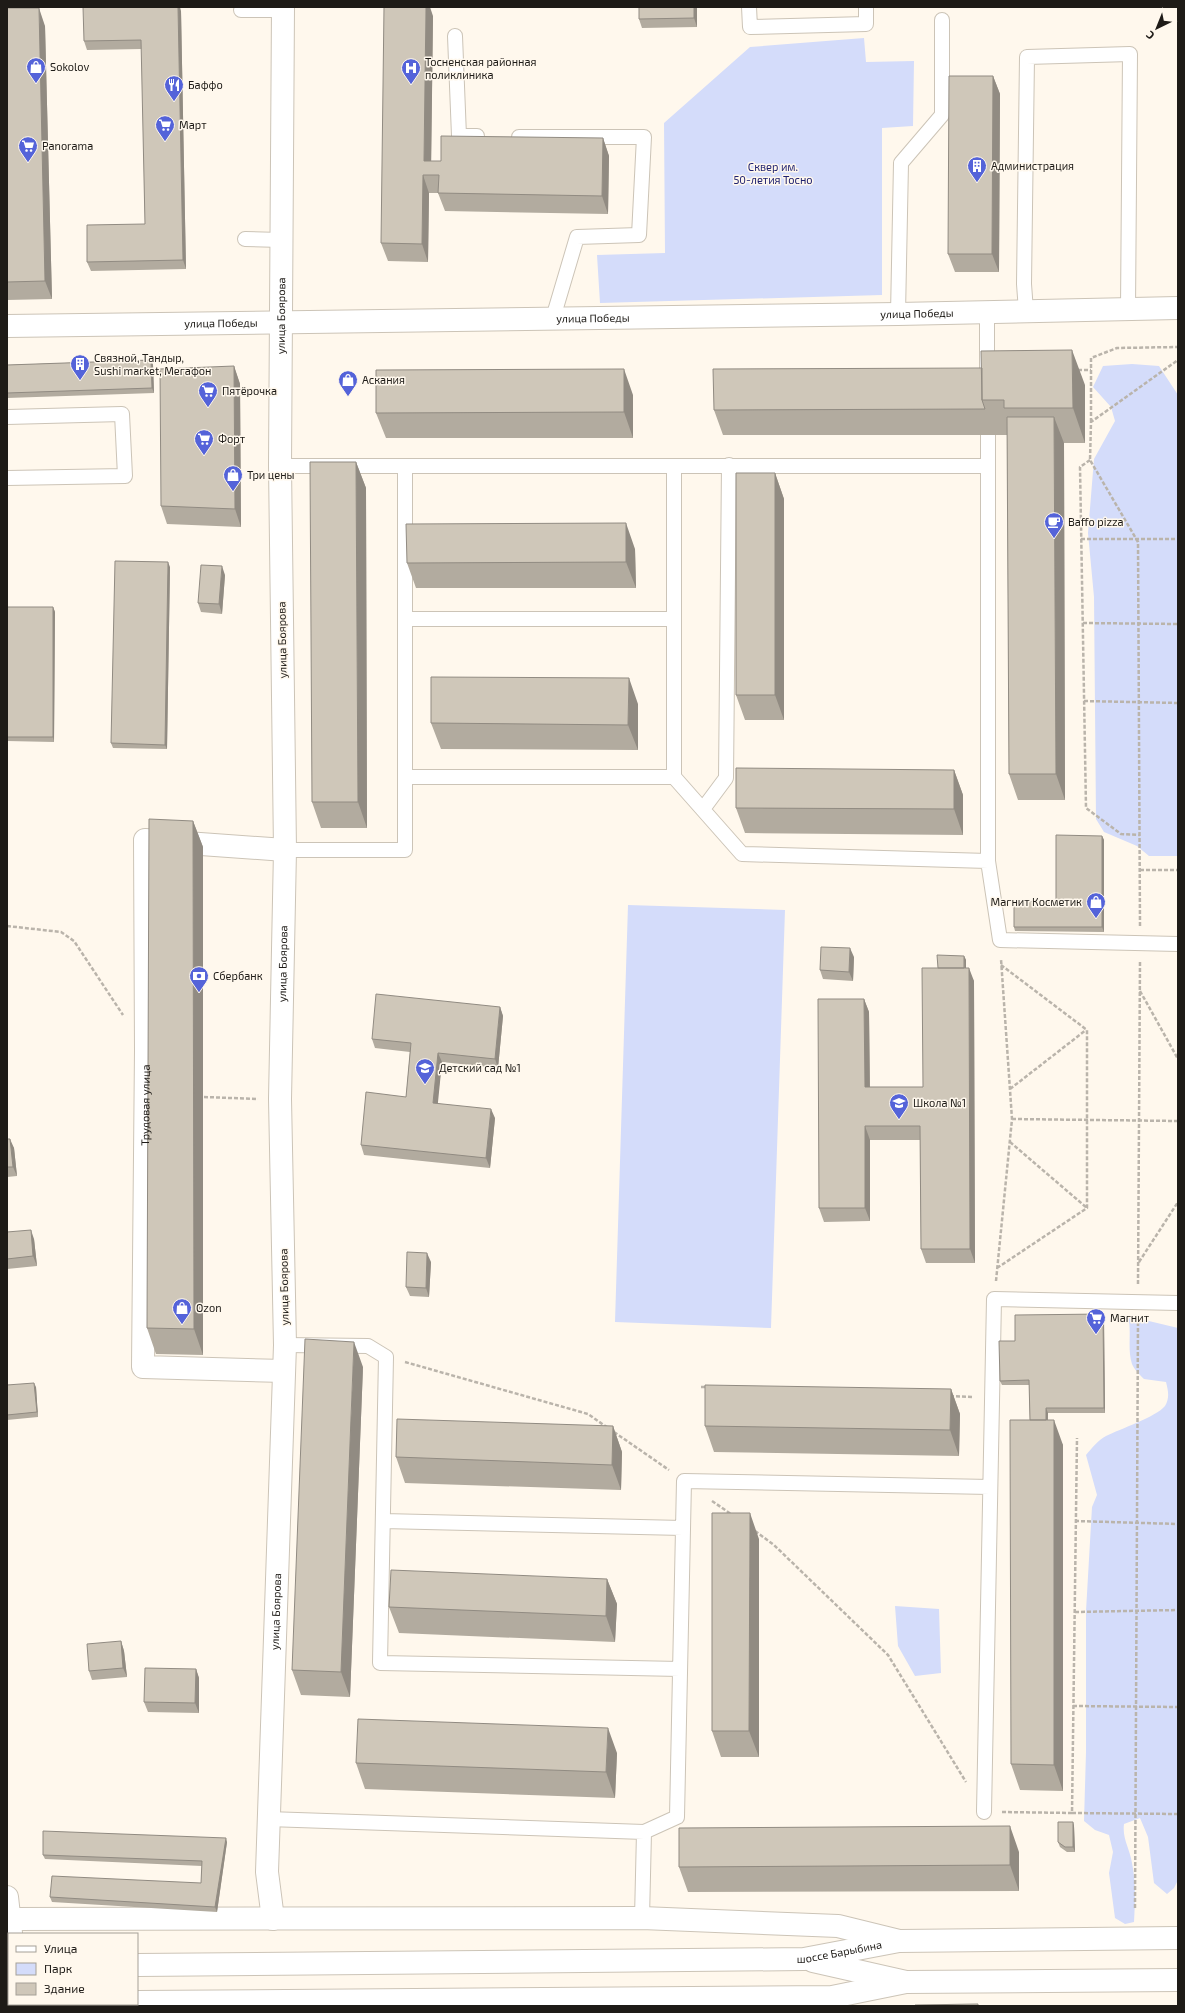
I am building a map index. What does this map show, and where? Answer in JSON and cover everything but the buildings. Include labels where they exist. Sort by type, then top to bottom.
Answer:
[{"type":"street","name":"улица Боярова","points":[[273,1919],[267,1872],[268,1818],[285,1345],[280,1099],[285,850],[280,466],[283,8]]},
{"type":"street","name":"улица Победы","points":[[7,326],[898,314],[1178,308]]},
{"type":"street","name":"Трудовая улица","points":[[284,1371],[143,1367],[143,1359],[146,1064],[145,840],[285,850]]},
{"type":"street","points":[[7,1897],[10,1927],[273,1919],[642,1918],[838,1926],[899,1941]]},
{"type":"street","name":"шоссе Барыбина","points":[[804,1959],[899,1941],[1178,1938]]},
{"type":"street","points":[[138,1965],[804,1959]]},
{"type":"street","name":"шоссе Барыбина","points":[[804,1959],[906,1982],[1178,1980]]},
{"type":"street","points":[[138,2002],[832,2002],[906,1982]]},
{"type":"lane","points":[[749,7],[750,27],[866,24],[866,7]]},
{"type":"lane","points":[[242,10],[283,8]]},
{"type":"lane","points":[[898,314],[901,163],[942,116],[942,20]]},
{"type":"lane","points":[[455,36],[459,136],[490,136]]},
{"type":"lane","points":[[1026,311],[1024,284],[1027,57],[1130,54],[1128,309]]},
{"type":"lane","points":[[505,137],[644,137],[639,235],[577,237],[553,318]]},
{"type":"lane","points":[[245,239],[281,240]]},
{"type":"lane","points":[[987,312],[987,386]]},
{"type":"lane","points":[[7,417],[122,414],[124,476],[7,478]]},
{"type":"lane","points":[[988,435],[988,861],[1000,940],[1178,944]]},
{"type":"lane","points":[[703,809],[726,778],[729,465]]},
{"type":"lane","points":[[280,466],[988,466]]},
{"type":"lane","points":[[285,850],[405,850],[405,466]]},
{"type":"lane","points":[[674,466],[674,777],[742,854],[988,861]]},
{"type":"lane","points":[[405,619],[674,619]]},
{"type":"lane","points":[[405,776],[674,777]]},
{"type":"lane","points":[[984,1812],[994,1299],[1178,1302]]},
{"type":"lane","points":[[285,1345],[368,1346],[386,1357],[380,1663],[680,1669]]},
{"type":"lane","points":[[268,1818],[644,1832],[678,1817],[684,1481],[990,1487]]},
{"type":"lane","points":[[383,1521],[683,1528]]},
{"type":"lane","points":[[642,1918],[644,1832]]},
{"type":"path","points":[[1135,1908],[1140,990],[1138,542],[1090,460],[1091,358],[1117,348],[1178,347]]},
{"type":"path","points":[[1091,422],[1178,360]]},
{"type":"path","points":[[1075,370],[1091,370]]},
{"type":"path","points":[[1090,460],[1080,467],[1086,808],[1121,834],[1140,835]]},
{"type":"path","points":[[1081,539],[1178,539]]},
{"type":"path","points":[[1083,623],[1178,624]]},
{"type":"path","points":[[1084,701],[1178,703]]},
{"type":"path","points":[[1140,870],[1178,870]]},
{"type":"path","points":[[7,926],[61,932],[74,941],[125,1018]]},
{"type":"path","points":[[994,1299],[1012,1120],[1000,940]]},
{"type":"path","points":[[1001,965],[1086,1030]]},
{"type":"path","points":[[1140,990],[1178,1059]]},
{"type":"path","points":[[1010,1089],[1086,1030]]},
{"type":"path","points":[[1086,1030],[1087,1208]]},
{"type":"path","points":[[204,1097],[280,1099]]},
{"type":"path","points":[[1012,1120],[1178,1121]]},
{"type":"path","points":[[1010,1142],[1087,1208]]},
{"type":"path","points":[[1139,1264],[1178,1202]]},
{"type":"path","points":[[997,1268],[1087,1208]]},
{"type":"path","points":[[386,1357],[588,1414],[736,1517]]},
{"type":"path","points":[[702,1387],[709,1387]]},
{"type":"path","points":[[945,1396],[992,1397]]},
{"type":"path","points":[[1072,1813],[1076,1438]]},
{"type":"path","points":[[1076,1521],[1178,1524]]},
{"type":"path","points":[[748,1526],[774,1545],[888,1655],[984,1812],[1178,1814]]},
{"type":"path","points":[[1074,1612],[1178,1610]]},
{"type":"path","points":[[1073,1706],[1178,1707]]},
{"type":"green space","name":"Сквер им. 50-летия Тосно","points":[[864,38],[866,62],[914,61],[913,126],[882,128],[882,295],[600,303],[597,255],[665,253],[664,123],[750,47]]},
{"type":"green space","points":[[1132,364],[1159,366],[1178,395],[1178,856],[1149,856],[1137,846],[1104,832],[1096,819],[1094,597],[1088,533],[1094,459],[1115,421],[1111,407],[1093,387],[1103,366]]},
{"type":"green space","points":[[628,905],[785,910],[771,1328],[615,1322]]},
{"type":"green space","points":[[1128,1316],[1178,1328],[1178,1880],[1174,1888],[1167,1894],[1154,1883],[1148,1837],[1140,1818],[1124,1824],[1124,1834],[1131,1858],[1135,1892],[1134,1922],[1125,1924],[1115,1918],[1109,1873],[1113,1852],[1109,1835],[1095,1830],[1084,1821],[1086,1752],[1086,1611],[1092,1507],[1097,1495],[1086,1455],[1095,1444],[1103,1438],[1160,1410],[1167,1403],[1168,1397],[1166,1382],[1144,1379],[1132,1364]]},
{"type":"green space","points":[[895,1606],[939,1609],[941,1673],[915,1676],[898,1646]]},
{"type":"place","name":"Sokolov","points":[[36,84]]},
{"type":"place","name":"Тосненская районная поликлиника","points":[[411,85]]},
{"type":"place","name":"Баффо","points":[[174,102]]},
{"type":"place","name":"Март","points":[[165,142]]},
{"type":"place","name":"Panorama","points":[[28,163]]},
{"type":"place","name":"Администрация","points":[[977,183]]},
{"type":"place","name":"Связной, Тандыр, Sushi market, Мегафон","points":[[80,381]]},
{"type":"place","name":"Аскания","points":[[348,397]]},
{"type":"place","name":"Пятёрочка","points":[[208,408]]},
{"type":"place","name":"Форт","points":[[204,456]]},
{"type":"place","name":"Три цены","points":[[233,492]]},
{"type":"place","name":"Baffo pizza","points":[[1054,539]]},
{"type":"place","name":"Магнит Косметик","points":[[1096,919]]},
{"type":"place","name":"Сбербанк","points":[[199,993]]},
{"type":"place","name":"Детский сад №1","points":[[425,1085]]},
{"type":"place","name":"Школа №1","points":[[899,1120]]},
{"type":"place","name":"Ozon","points":[[182,1325]]},
{"type":"place","name":"Магнит","points":[[1096,1335]]}]
